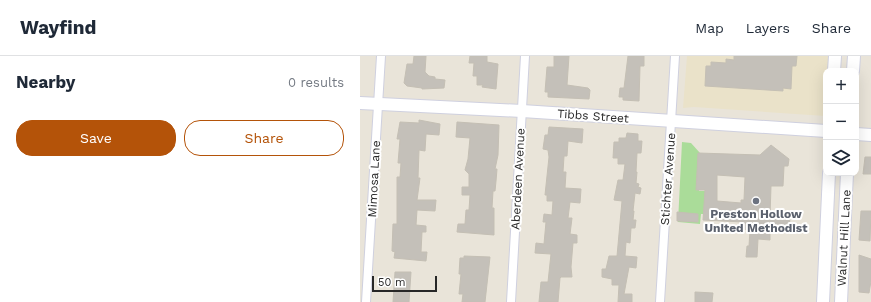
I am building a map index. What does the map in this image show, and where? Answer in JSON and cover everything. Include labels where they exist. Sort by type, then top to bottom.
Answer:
[{"type":"street","name":"Mimosa Lane","points":[[366,302],[381,56]]},
{"type":"street","name":"Aberdeen Avenue","points":[[511,302],[525,56]]},
{"type":"street","name":"Stichter Avenue","points":[[660,302],[675,56]]},
{"type":"street","points":[[834,68],[835,56]]},
{"type":"street","points":[[853,68],[854,56]]},
{"type":"street","name":"Tibbs Street","points":[[360,103],[522,111],[823,131]]},
{"type":"street","points":[[859,134],[871,135]]},
{"type":"street","name":"Walnut Hill Lane","points":[[823,302],[829,176]]},
{"type":"street","name":"Walnut Hill Lane","points":[[841,302],[847,176]]},
{"type":"street","points":[[826,256],[843,257]]},
{"type":"shaded area","points":[[687,56],[829,56],[829,68],[823,68],[823,116],[694,107],[683,108]]},
{"type":"green space","points":[[682,142],[691,143],[700,153],[699,191],[707,191],[706,214],[701,214],[700,224],[678,222]]},
{"type":"building","points":[[414,56],[426,56],[425,72],[429,76],[435,77],[435,79],[445,80],[444,88],[422,89],[407,86],[404,83],[407,64],[413,64]]},
{"type":"building","points":[[470,56],[487,56],[487,62],[498,64],[496,89],[482,87],[483,85],[477,85],[477,76],[473,76],[474,63],[469,63]]},
{"type":"building","points":[[554,56],[569,56],[567,85],[588,88],[590,90],[589,99],[548,97],[548,92],[545,92],[547,67],[554,67]]},
{"type":"building","points":[[628,56],[644,56],[644,66],[640,66],[639,101],[623,100],[623,97],[619,97],[620,88],[624,88]]},
{"type":"building","points":[[734,56],[797,56],[796,66],[792,66],[791,89],[783,88],[783,91],[705,86],[706,66],[711,66],[711,62],[726,63],[726,59],[734,60]]},
{"type":"building","points":[[419,120],[440,124],[439,135],[426,134],[425,151],[419,150],[418,178],[420,178],[417,200],[436,200],[435,211],[417,210],[416,225],[426,226],[426,232],[422,232],[421,252],[427,252],[426,261],[394,258],[395,252],[392,251],[393,224],[397,224],[397,177],[400,177],[401,163],[398,163],[400,139],[397,139],[400,122],[419,123]]},
{"type":"building","points":[[457,122],[499,125],[498,155],[495,169],[497,169],[496,181],[495,191],[493,191],[492,208],[494,208],[494,235],[457,232],[458,224],[465,224],[466,210],[469,210],[470,195],[462,195],[462,187],[469,187],[469,174],[465,170],[468,159],[470,138],[456,137]]},
{"type":"building","points":[[549,127],[583,129],[582,143],[568,141],[567,156],[564,156],[563,172],[566,172],[565,188],[581,189],[580,203],[570,202],[568,218],[572,218],[570,234],[577,235],[577,243],[573,243],[571,267],[572,277],[560,278],[558,302],[539,302],[541,282],[548,282],[551,254],[535,253],[536,243],[544,244],[546,222],[543,222],[544,214],[552,215],[553,201],[547,201],[547,195],[545,195],[549,157],[548,150],[543,149],[545,135],[548,135]]},
{"type":"building","points":[[627,133],[638,134],[638,141],[642,141],[641,153],[637,153],[636,172],[636,183],[639,184],[638,187],[641,188],[640,194],[635,193],[633,220],[636,220],[635,228],[631,228],[630,243],[626,242],[625,256],[637,257],[636,268],[629,267],[624,294],[632,294],[632,302],[618,302],[619,285],[612,285],[612,279],[602,277],[602,269],[606,269],[609,256],[617,256],[622,201],[614,200],[618,180],[623,180],[625,164],[618,164],[618,158],[613,158],[614,142],[619,142],[619,138],[626,138]]},
{"type":"building","name":"Preston Hollow United Methodist","points":[[771,145],[789,159],[788,166],[784,166],[783,186],[771,186],[770,216],[790,217],[789,232],[770,231],[770,240],[758,239],[757,257],[746,257],[747,246],[749,246],[750,230],[742,229],[743,222],[703,220],[705,190],[696,190],[698,153],[760,155]],"holes":[[[717,175],[745,177],[744,200],[741,200],[741,203],[717,201]]]},
{"type":"building","points":[[865,157],[871,157],[871,174],[863,174]]},
{"type":"building","points":[[861,211],[871,211],[870,241],[859,240]]},
{"type":"building","points":[[677,212],[698,214],[698,222],[677,221]]},
{"type":"building","points":[[859,255],[871,259],[871,281],[869,293],[859,292]]},
{"type":"building","points":[[464,256],[490,257],[485,302],[462,302],[463,294],[459,294],[461,274],[459,274],[460,258],[464,258]]},
{"type":"building","points":[[395,272],[411,272],[409,302],[393,302]]},
{"type":"building","points":[[695,292],[713,293],[712,302],[695,302]]},
{"type":"place","name":"Preston Hollow United Methodist","points":[[756,201]]}]
